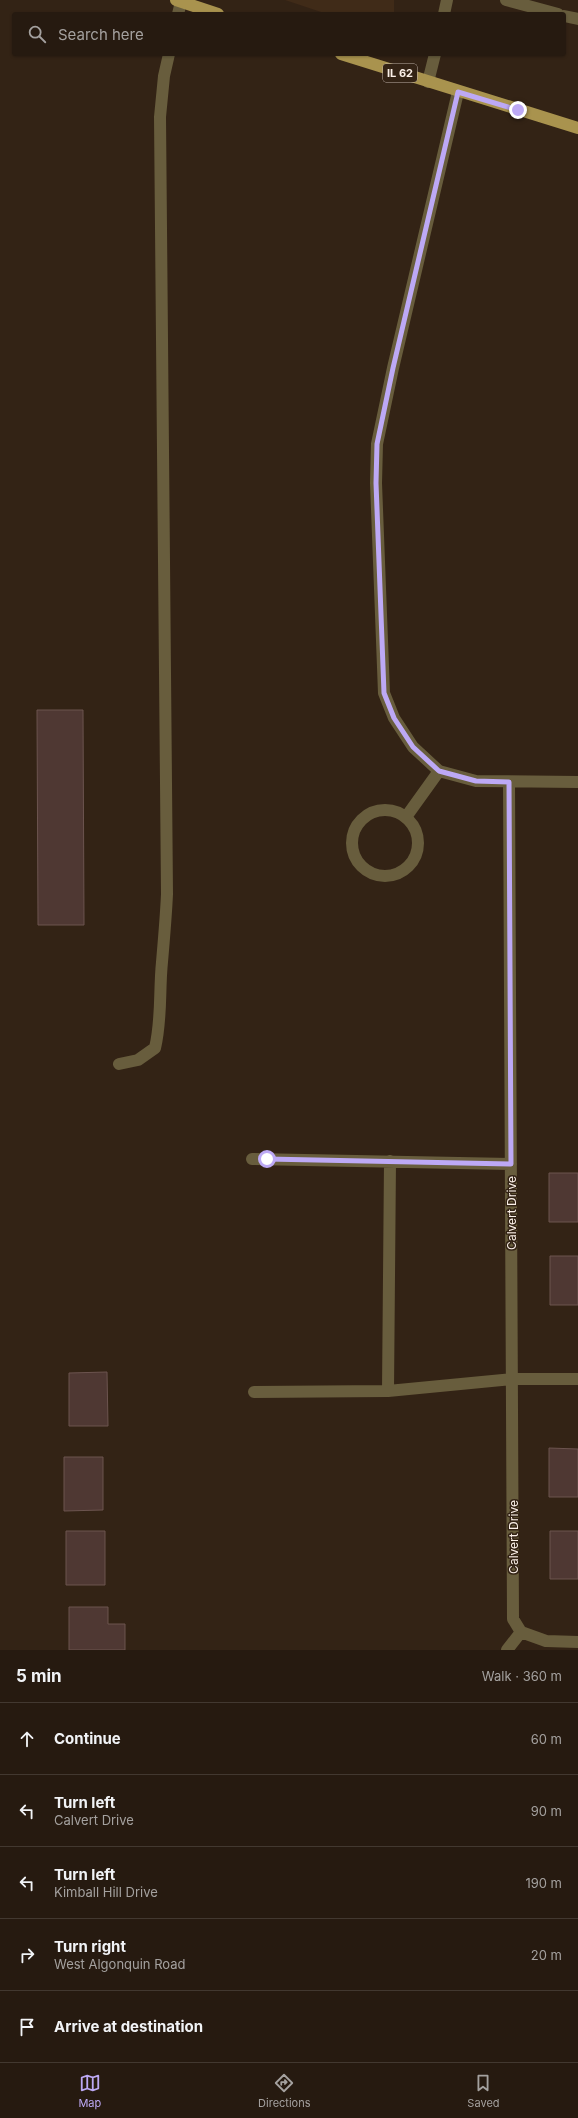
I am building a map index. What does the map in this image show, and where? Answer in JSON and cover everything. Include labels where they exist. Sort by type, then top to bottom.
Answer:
[{"type":"main road","points":[[178,1],[212,12]]},
{"type":"main road","name":"IL 62","points":[[347,56],[458,92],[578,128]]},
{"type":"street","points":[[445,12],[448,0]]},
{"type":"street","points":[[506,0],[551,12]]},
{"type":"street","points":[[178,1],[178,12]]},
{"type":"street","points":[[566,16],[578,19]]},
{"type":"street","points":[[119,1064],[138,1060],[155,1048],[159,1030],[165,932],[167,878],[160,117],[164,76],[169,56]]},
{"type":"street","points":[[428,82],[434,56]]},
{"type":"street","points":[[458,92],[393,368],[377,444],[376,483],[384,693],[394,718],[413,747],[439,771],[476,781],[578,782]]},
{"type":"street","points":[[406,817],[439,771]]},
{"type":"street","name":"Calvert Drive","points":[[509,782],[513,1619],[521,1632]]},
{"type":"street","points":[[386,810],[396,812],[406,817],[413,825],[418,836],[418,847],[415,858],[408,867],[399,873],[388,876],[377,875],[367,871],[359,864],[354,854],[352,844],[353,833],[358,824],[366,816],[375,811],[386,810]]},
{"type":"street","points":[[252,1159],[511,1164]]},
{"type":"street","points":[[388,1391],[390,1161]]},
{"type":"street","points":[[254,1392],[388,1391],[512,1379],[578,1379]]},
{"type":"street","points":[[507,1650],[521,1632],[546,1641],[578,1642]]},
{"type":"shaded area","points":[[285,0],[394,0],[394,12],[321,12]]},
{"type":"building","points":[[37,710],[83,710],[84,925],[38,925]]},
{"type":"building","points":[[549,1173],[578,1173],[578,1222],[549,1222]]},
{"type":"building","points":[[550,1256],[578,1256],[578,1305],[550,1305]]},
{"type":"building","points":[[107,1372],[108,1426],[69,1426],[69,1373]]},
{"type":"building","points":[[549,1448],[578,1449],[578,1497],[549,1497]]},
{"type":"building","points":[[64,1457],[103,1457],[103,1510],[64,1511]]},
{"type":"building","points":[[66,1531],[105,1531],[105,1585],[66,1585]]},
{"type":"building","points":[[550,1531],[578,1531],[578,1579],[550,1579]]},
{"type":"building","points":[[69,1607],[108,1607],[108,1624],[125,1624],[125,1650],[69,1650]]},
{"type":"route","points":[[267,1159],[511,1164],[509,782],[476,781],[439,771],[413,747],[394,718],[384,693],[376,483],[377,444],[393,368],[458,92],[518,110]]}]
